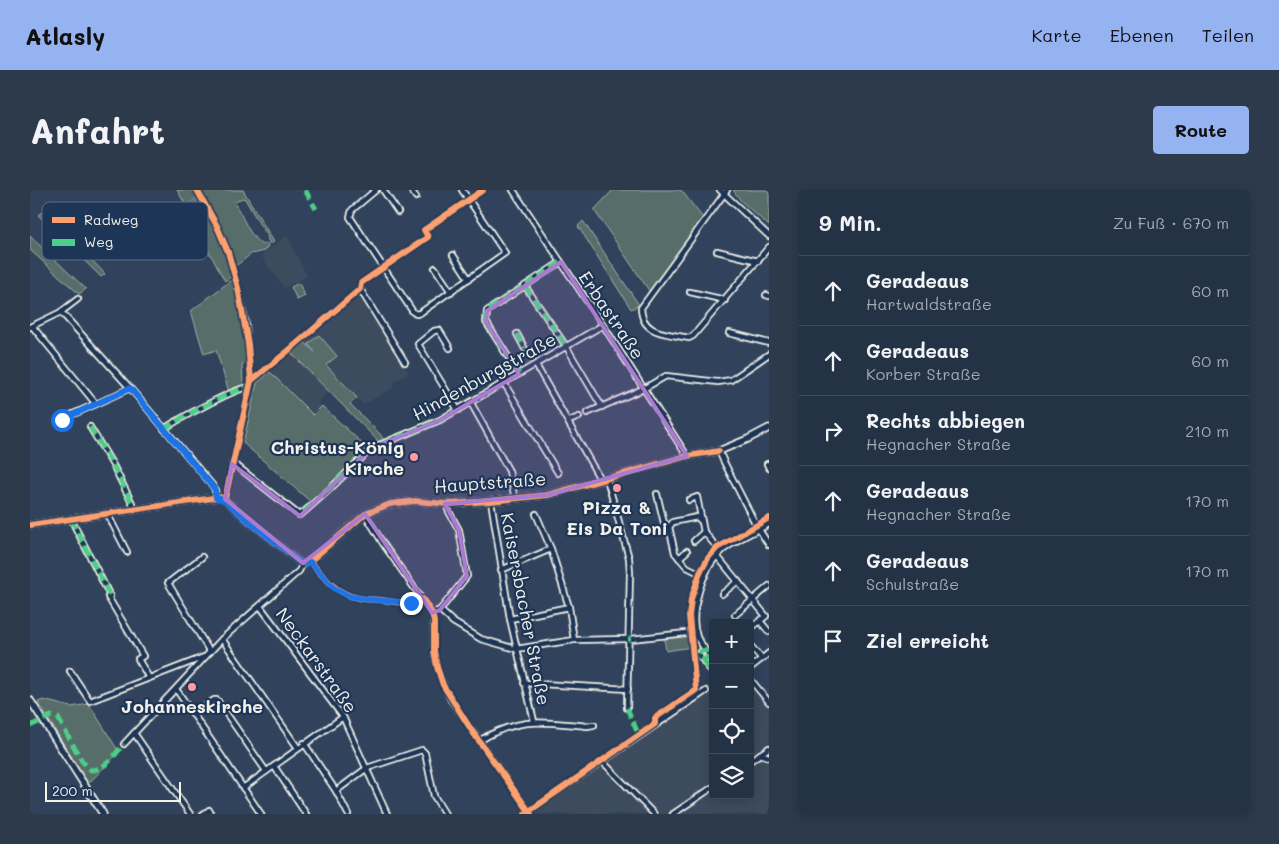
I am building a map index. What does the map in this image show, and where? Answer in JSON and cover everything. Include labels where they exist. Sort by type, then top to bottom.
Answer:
[{"type":"street","points":[[376,190],[352,210],[350,217],[416,314],[451,292],[505,253],[462,190]]},
{"type":"street","points":[[383,190],[398,212]]},
{"type":"street","points":[[411,190],[416,197]]},
{"type":"street","points":[[251,381],[360,289],[361,283],[428,237],[424,230],[483,190]]},
{"type":"street","name":"Erbastraße","points":[[513,190],[645,388],[687,456]]},
{"type":"street","points":[[769,236],[724,191],[641,308],[641,317],[645,324],[650,329],[689,338],[693,336],[769,247]]},
{"type":"street","points":[[717,251],[758,261]]},
{"type":"street","points":[[453,255],[469,279]]},
{"type":"street","points":[[519,374],[486,322],[487,312],[561,262]]},
{"type":"street","points":[[435,268],[451,292]]},
{"type":"street","points":[[225,500],[251,381],[246,325],[235,277]]},
{"type":"street","points":[[525,286],[566,346],[602,407]]},
{"type":"street","points":[[360,289],[405,362]]},
{"type":"street","points":[[690,292],[725,300]]},
{"type":"street","points":[[78,299],[61,312],[31,327],[96,404]]},
{"type":"street","points":[[61,312],[130,388],[215,490],[216,498]]},
{"type":"street","name":"Hindenburgstraße","points":[[232,464],[299,515],[317,501],[372,448],[440,420],[603,325]]},
{"type":"street","points":[[450,348],[439,330],[422,339],[418,344],[458,410]]},
{"type":"street","points":[[517,334],[525,349]]},
{"type":"street","points":[[729,334],[769,344]]},
{"type":"street","points":[[587,413],[645,388],[666,376],[725,382],[738,376],[769,354]]},
{"type":"street","points":[[536,365],[604,480],[629,558],[630,639],[627,708]]},
{"type":"street","points":[[504,383],[558,473]]},
{"type":"street","points":[[164,429],[224,397],[249,387]]},
{"type":"street","points":[[62,420],[130,388]]},
{"type":"street","points":[[470,403],[509,471],[515,499]]},
{"type":"street","points":[[569,422],[579,417]]},
{"type":"street","points":[[90,427],[135,509]]},
{"type":"street","name":"Hauptstraße","points":[[310,562],[350,526],[375,509],[399,502],[414,501],[447,504],[548,495],[687,456],[720,451],[769,428]]},
{"type":"street","points":[[720,451],[722,460],[769,545]]},
{"type":"street","points":[[215,490],[227,488]]},
{"type":"street","points":[[657,494],[664,523],[669,528],[675,552],[687,567],[705,576]]},
{"type":"street","points":[[689,500],[697,497],[704,532],[738,582],[766,616],[754,626]]},
{"type":"street","points":[[30,525],[216,498],[225,500],[248,521],[303,563],[310,562],[334,588],[349,596],[406,603],[423,599]]},
{"type":"street","name":"Kaisersbacher Straße","points":[[491,501],[510,619],[534,721]]},
{"type":"street","points":[[432,613],[440,610],[467,576],[459,530],[448,510],[447,504]]},
{"type":"street","points":[[107,514],[126,552]]},
{"type":"street","points":[[365,514],[384,545],[432,613],[434,622],[434,651],[440,678],[451,700],[528,813],[706,690]]},
{"type":"street","points":[[536,514],[551,549],[569,607],[574,640]]},
{"type":"street","points":[[669,528],[672,522],[697,517],[702,522]]},
{"type":"street","points":[[71,519],[109,596],[142,656],[138,659],[149,678]]},
{"type":"street","points":[[709,653],[698,638],[694,610],[705,576],[719,554],[769,524]]},
{"type":"street","points":[[694,541],[704,532]]},
{"type":"street","points":[[501,570],[551,549]]},
{"type":"street","points":[[679,558],[687,551]]},
{"type":"street","points":[[202,557],[168,583],[208,654]]},
{"type":"street","points":[[124,744],[222,639],[300,571],[303,563]]},
{"type":"street","points":[[722,594],[738,582]]},
{"type":"street","points":[[735,615],[769,586]]},
{"type":"street","name":"Neckarstraße","points":[[260,606],[343,717],[387,814]]},
{"type":"street","points":[[510,619],[569,607]]},
{"type":"street","points":[[440,610],[460,628],[481,640],[516,649],[574,640],[630,639],[696,632]]},
{"type":"street","points":[[760,621],[769,632]]},
{"type":"street","points":[[222,639],[298,748]]},
{"type":"street","points":[[754,649],[762,659]]},
{"type":"street","points":[[705,650],[700,655],[709,667]]},
{"type":"street","points":[[754,665],[769,653]]},
{"type":"street","points":[[70,671],[90,701],[208,654]]},
{"type":"street","points":[[704,660],[709,656]]},
{"type":"street","points":[[524,683],[628,689]]},
{"type":"street","points":[[754,684],[769,702]]},
{"type":"street","points":[[176,689],[261,814]]},
{"type":"street","points":[[30,700],[103,814]]},
{"type":"street","points":[[193,714],[214,700],[217,700],[266,772]]},
{"type":"street","points":[[243,788],[343,717]]},
{"type":"street","points":[[479,741],[505,727],[534,721],[587,726],[594,724]]},
{"type":"street","points":[[134,733],[190,814]]},
{"type":"street","points":[[304,743],[336,791],[348,814]]},
{"type":"street","points":[[754,758],[769,748]]},
{"type":"street","points":[[336,791],[367,768],[423,751],[426,753],[434,796],[445,814]]},
{"type":"street","points":[[760,754],[769,757]]},
{"type":"street","points":[[602,762],[654,814]]},
{"type":"street","points":[[274,766],[306,814]]},
{"type":"street","points":[[673,814],[709,790]]},
{"type":"street","points":[[203,814],[208,810],[211,814]]},
{"type":"highlighted area","points":[[561,262],[687,456],[548,495],[445,504],[459,530],[467,576],[440,610],[432,613],[365,514],[303,563],[225,499],[232,464],[300,516],[372,448],[440,420],[519,374],[486,322],[487,311]]},
{"type":"shaded area","points":[[287,235],[307,276],[284,288],[261,256]]},
{"type":"shaded area","points":[[361,297],[409,373],[394,382],[394,387],[363,405],[304,342]]},
{"type":"shaded area","points":[[291,353],[328,391],[318,402],[322,406],[313,416],[270,372]]},
{"type":"shaded area","points":[[754,686],[769,704],[769,814],[531,814],[709,692],[709,799],[754,799]]},
{"type":"green space","points":[[177,190],[195,190],[198,194],[197,198],[192,202],[184,202]]},
{"type":"green space","points":[[199,190],[243,190],[274,242],[270,244],[267,234],[245,199],[242,198],[234,203],[253,236],[262,245],[267,243],[268,246],[264,251],[251,254],[237,265],[234,265],[219,227],[208,207],[208,202],[205,202]]},
{"type":"green space","points":[[613,190],[681,190],[703,218],[650,292],[594,210]]},
{"type":"green space","points":[[733,190],[769,190],[769,226],[741,201]]},
{"type":"green space","points":[[208,214],[226,255],[232,276],[225,281],[208,250]]},
{"type":"green space","points":[[583,221],[639,305],[631,309],[578,226]]},
{"type":"green space","points":[[30,236],[42,247],[42,260],[55,260],[86,289],[79,294],[30,250]]},
{"type":"green space","points":[[84,260],[92,260],[105,274],[101,277]]},
{"type":"green space","points":[[230,281],[233,282],[245,337],[246,363],[242,364],[243,386],[229,392],[216,350],[204,354],[191,311]]},
{"type":"green space","points":[[299,283],[305,296],[297,300],[291,287]]},
{"type":"green space","points":[[319,335],[337,356],[326,365],[357,398],[350,404],[384,440],[379,442],[291,353],[304,342],[315,352],[308,344]]},
{"type":"green space","points":[[270,372],[313,415],[322,406],[367,448],[329,487],[311,502],[243,443],[257,383]]},
{"type":"green space","points":[[689,635],[691,647],[666,651],[664,638]]},
{"type":"green space","points":[[43,700],[71,707],[89,704],[119,752],[88,784],[38,702]]},
{"type":"marked path","points":[[305,190],[316,209]]},
{"type":"marked path","points":[[519,374],[486,322],[487,311],[561,262]]},
{"type":"marked path","points":[[525,286],[566,346]]},
{"type":"marked path","points":[[517,334],[525,349]]},
{"type":"marked path","points":[[164,429],[219,398],[249,387]]},
{"type":"marked path","points":[[304,512],[372,448],[455,412]]},
{"type":"marked path","points":[[90,427],[114,467],[135,509]]},
{"type":"marked path","points":[[71,519],[110,596]]},
{"type":"marked path","points":[[704,650],[709,655],[704,660],[699,655],[704,650]]},
{"type":"marked path","points":[[704,660],[709,668]]},
{"type":"marked path","points":[[627,708],[639,736]]},
{"type":"marked path","points":[[30,726],[51,716],[58,718],[82,761],[91,770],[106,764],[124,744]]},
{"type":"cycle path","points":[[197,190],[204,202]]},
{"type":"cycle path","points":[[251,381],[360,289],[361,283],[428,237],[424,230],[483,190]]},
{"type":"cycle path","points":[[208,210],[228,252],[238,288],[248,344],[251,381],[225,499]]},
{"type":"cycle path","points":[[30,525],[220,497],[225,499],[248,521],[303,563],[310,561],[365,514],[390,504],[415,501],[447,504],[548,495],[687,456],[719,451]]},
{"type":"cycle path","points":[[525,814],[655,724],[655,718],[696,690],[689,616],[691,599],[700,573],[708,558],[717,548],[769,518]]},
{"type":"cycle path","points":[[310,561],[331,584],[350,596],[402,603],[423,599],[432,613],[434,622],[434,651],[443,685],[472,731],[531,814]]},
{"type":"place","name":"Christus-König Kirche","points":[[414,457]]},
{"type":"place","name":"Pizza & Eis Da Toni","points":[[617,488]]},
{"type":"place","name":"Johanneskirche","points":[[192,687]]},
{"type":"route","points":[[62,420],[130,388],[212,486],[215,490],[216,498],[225,500],[248,521],[300,562],[310,562],[334,588],[356,598],[411,603]]}]
